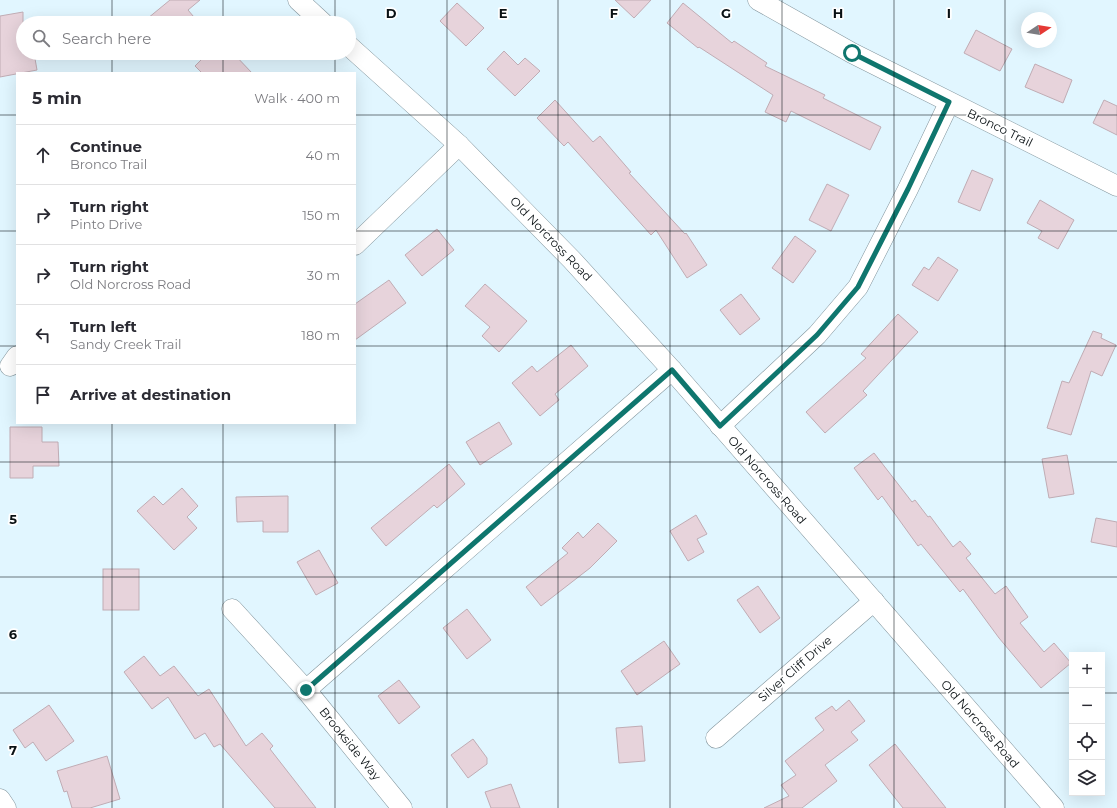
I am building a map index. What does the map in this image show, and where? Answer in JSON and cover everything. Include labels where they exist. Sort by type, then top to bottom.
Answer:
[{"type":"street","points":[[298,0],[316,16]]},
{"type":"street","name":"Bronco Trail","points":[[758,0],[852,53],[1117,186]]},
{"type":"street","name":"Old Norcross Road","points":[[356,52],[459,145],[572,260],[672,370],[1054,808]]},
{"type":"street","points":[[720,426],[817,335],[858,287],[908,189],[949,102]]},
{"type":"street","points":[[356,244],[459,145]]},
{"type":"street","points":[[306,690],[672,370]]},
{"type":"street","name":"Silver Cliff Drive","points":[[716,738],[874,600]]},
{"type":"street","name":"Brookside Way","points":[[232,609],[306,690],[402,808]]},
{"type":"street","points":[[0,800],[6,808]]},
{"type":"building","points":[[170,0],[200,0],[188,10],[193,16],[151,16]]},
{"type":"building","points":[[615,0],[651,0],[634,18]]},
{"type":"building","points":[[457,3],[484,28],[466,46],[440,21]]},
{"type":"building","points":[[683,3],[732,43],[734,41],[767,63],[765,66],[825,95],[823,98],[881,127],[870,150],[791,111],[786,122],[765,112],[773,95],[699,47],[698,48],[667,23]]},
{"type":"building","points":[[23,12],[23,16],[16,16],[16,60],[35,60],[37,70],[16,72],[16,74],[0,77],[0,16]]},
{"type":"building","points":[[976,30],[1012,49],[1000,71],[964,53]]},
{"type":"building","points":[[504,51],[518,65],[525,58],[540,71],[515,96],[487,69]]},
{"type":"building","points":[[201,60],[240,60],[251,72],[201,72],[195,66]]},
{"type":"building","points":[[1035,64],[1072,80],[1063,103],[1025,87]]},
{"type":"building","points":[[555,100],[593,142],[600,136],[631,172],[629,173],[685,234],[686,233],[707,265],[687,278],[656,230],[651,235],[568,142],[564,146],[537,118]]},
{"type":"building","points":[[1104,100],[1117,106],[1117,135],[1093,123]]},
{"type":"building","points":[[972,170],[993,179],[980,211],[958,202]]},
{"type":"building","points":[[827,184],[849,195],[831,231],[809,220]]},
{"type":"building","points":[[1040,200],[1074,220],[1058,249],[1038,238],[1042,231],[1027,223]]},
{"type":"building","points":[[437,229],[454,250],[422,276],[405,255]]},
{"type":"building","points":[[795,236],[816,251],[793,283],[772,268]]},
{"type":"building","points":[[938,257],[958,270],[938,301],[912,285],[924,267],[929,270]]},
{"type":"building","points":[[389,280],[406,303],[356,339],[356,303]]},
{"type":"building","points":[[485,284],[527,321],[499,352],[482,336],[490,327],[465,306]]},
{"type":"building","points":[[741,294],[760,319],[740,335],[720,310]]},
{"type":"building","points":[[898,314],[918,332],[863,391],[867,395],[825,433],[806,412],[866,358],[861,354]]},
{"type":"building","points":[[1093,331],[1102,334],[1101,338],[1116,345],[1102,376],[1091,371],[1071,435],[1047,428],[1062,381],[1069,383]]},
{"type":"building","points":[[571,345],[588,366],[555,394],[559,400],[540,416],[512,383],[532,366],[537,372]]},
{"type":"building","points":[[499,422],[512,444],[480,465],[466,442]]},
{"type":"building","points":[[10,427],[42,427],[42,442],[58,442],[59,466],[33,466],[33,478],[10,478]]},
{"type":"building","points":[[874,453],[912,502],[915,500],[928,517],[930,516],[953,547],[960,541],[971,554],[966,558],[995,594],[1006,586],[1028,617],[1020,623],[1044,652],[1054,643],[1069,661],[1069,665],[1041,688],[999,638],[963,589],[960,592],[921,544],[918,546],[882,496],[878,500],[854,468]]},
{"type":"building","points":[[1067,455],[1074,494],[1049,498],[1042,459]]},
{"type":"building","points":[[449,464],[465,484],[437,508],[434,505],[386,546],[371,528]]},
{"type":"building","points":[[182,488],[198,506],[187,517],[197,528],[174,550],[137,511],[154,496],[163,505]]},
{"type":"building","points":[[288,496],[288,532],[263,532],[263,521],[237,522],[236,497]]},
{"type":"building","points":[[696,515],[707,534],[697,539],[704,552],[688,561],[670,531]]},
{"type":"building","points":[[1096,518],[1117,522],[1117,547],[1091,542]]},
{"type":"building","points":[[598,523],[617,541],[590,568],[541,606],[526,587],[568,553],[562,548],[578,532],[583,538]]},
{"type":"building","points":[[319,550],[338,583],[316,595],[297,562]]},
{"type":"building","points":[[103,569],[139,569],[139,610],[103,610]]},
{"type":"building","points":[[758,586],[780,618],[760,633],[737,600]]},
{"type":"building","points":[[467,609],[491,640],[467,659],[443,628]]},
{"type":"building","points":[[664,641],[680,664],[637,695],[621,671]]},
{"type":"building","points":[[144,656],[160,676],[174,666],[198,696],[209,689],[246,746],[262,733],[273,746],[270,749],[316,808],[275,808],[220,744],[214,747],[205,733],[195,739],[168,697],[152,709],[124,672]]},
{"type":"building","points":[[399,680],[420,707],[399,724],[378,696]]},
{"type":"building","points":[[849,700],[865,721],[851,732],[858,740],[825,765],[837,781],[802,808],[764,808],[789,796],[781,785],[796,775],[785,761],[824,730],[815,718],[832,706],[836,711]]},
{"type":"building","points":[[49,705],[74,741],[46,761],[33,742],[25,748],[13,730]]},
{"type":"building","points":[[642,726],[645,761],[619,763],[616,728]]},
{"type":"building","points":[[473,739],[487,758],[487,764],[468,778],[451,755]]},
{"type":"building","points":[[895,744],[946,808],[903,808],[869,765]]},
{"type":"building","points":[[107,756],[120,799],[90,808],[72,808],[67,791],[64,792],[57,771]]},
{"type":"building","points":[[511,784],[520,808],[491,808],[485,792]]},
{"type":"route","points":[[306,690],[672,370],[720,426],[817,335],[858,287],[908,189],[949,102],[852,53]]}]
